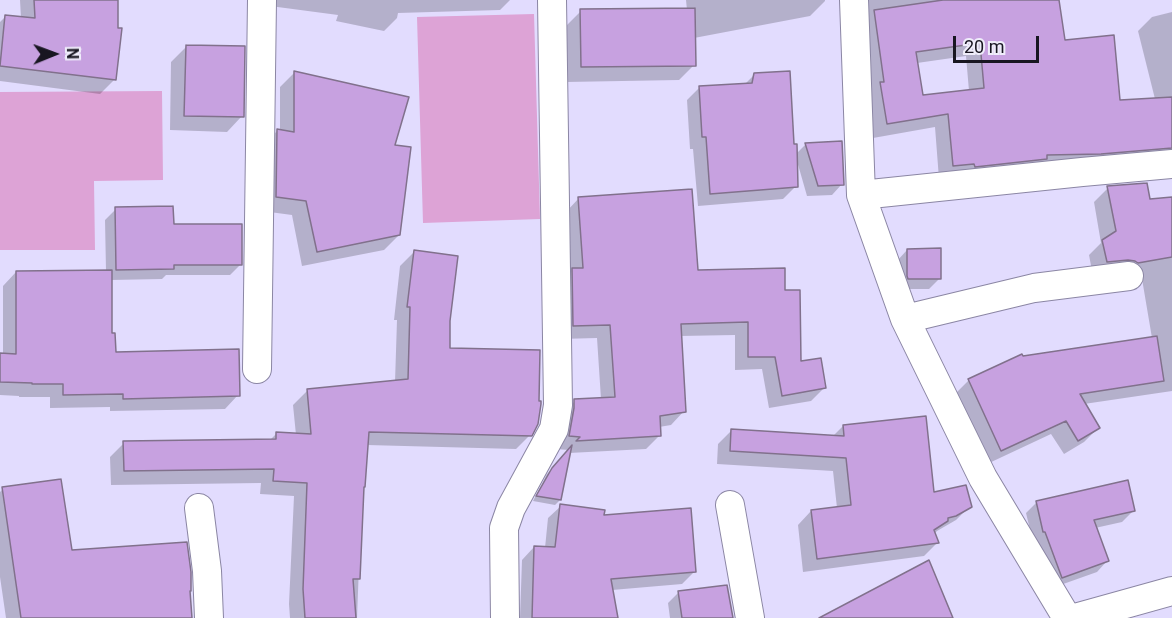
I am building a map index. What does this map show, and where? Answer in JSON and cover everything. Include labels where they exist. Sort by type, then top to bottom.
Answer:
[{"type":"street","points":[[257,369],[262,0]]},
{"type":"street","points":[[506,618],[504,528],[511,508],[554,429],[558,405],[552,0]]},
{"type":"street","points":[[854,0],[861,195],[905,319],[983,478],[1067,618]]},
{"type":"street","points":[[861,195],[1172,164]]},
{"type":"street","points":[[905,319],[1034,288],[1129,276]]},
{"type":"street","points":[[730,505],[750,618]]},
{"type":"street","points":[[199,508],[207,571],[209,618]]},
{"type":"street","points":[[1075,618],[1172,591]]},
{"type":"shaded area","points":[[534,14],[540,219],[423,223],[417,17]]},
{"type":"shaded area","points":[[162,91],[163,180],[94,181],[95,250],[0,250],[0,92]]},
{"type":"building","points":[[34,0],[118,0],[118,28],[122,28],[116,80],[0,66],[5,15],[35,18]]},
{"type":"building","points":[[943,0],[1059,0],[1065,40],[1114,35],[1120,100],[1172,97],[1172,148],[1101,154],[1047,155],[1047,159],[975,167],[974,164],[953,166],[948,114],[887,124],[880,82],[884,82],[874,10]],"holes":[[[980,43],[984,88],[923,95],[916,52]]]},
{"type":"building","points":[[695,8],[696,66],[581,67],[580,9]]},
{"type":"building","points":[[186,45],[245,46],[244,117],[184,116]]},
{"type":"building","points":[[294,71],[409,97],[395,145],[411,147],[400,235],[317,252],[306,201],[276,197],[277,129],[294,132]]},
{"type":"building","points":[[790,71],[794,144],[797,144],[798,187],[710,194],[706,137],[702,137],[699,86],[752,83],[754,73]]},
{"type":"building","points":[[842,141],[844,185],[818,186],[805,143]]},
{"type":"building","points":[[1147,183],[1150,199],[1172,197],[1172,257],[1138,263],[1128,260],[1107,262],[1102,240],[1116,231],[1107,186]]},
{"type":"building","points":[[692,189],[698,270],[785,268],[785,290],[800,290],[801,361],[821,358],[826,388],[782,396],[775,357],[748,357],[748,322],[681,324],[686,412],[660,416],[661,436],[576,441],[580,437],[569,436],[574,399],[615,397],[610,325],[573,326],[572,268],[583,268],[578,197]]},
{"type":"building","points":[[173,206],[174,224],[242,224],[242,265],[174,265],[174,269],[116,270],[115,207]]},
{"type":"building","points":[[941,248],[941,279],[908,279],[907,249]]},
{"type":"building","points":[[414,250],[458,256],[450,321],[450,348],[540,350],[539,401],[541,404],[538,424],[532,436],[369,432],[360,579],[353,579],[356,618],[305,618],[303,589],[307,483],[273,481],[274,469],[124,471],[123,441],[276,439],[276,432],[311,434],[307,389],[408,379],[410,307],[407,307]]},
{"type":"building","points":[[112,270],[112,333],[115,333],[116,352],[239,349],[240,396],[123,399],[123,394],[63,395],[63,384],[0,382],[0,353],[16,354],[16,271]]},
{"type":"building","points":[[1157,336],[1164,381],[1080,394],[1100,428],[1078,441],[1066,421],[1001,451],[968,379],[1022,354],[1023,356]]},
{"type":"building","points":[[926,416],[934,492],[966,485],[972,507],[948,518],[948,521],[934,530],[939,543],[817,559],[811,510],[851,505],[846,458],[730,451],[731,429],[844,436],[843,425]]},
{"type":"building","points":[[572,445],[561,500],[536,496],[552,468]]},
{"type":"building","points":[[61,479],[72,550],[187,542],[191,572],[192,618],[21,618],[2,487]]},
{"type":"building","points":[[1128,480],[1135,511],[1094,520],[1109,561],[1062,578],[1045,532],[1043,532],[1036,501]]},
{"type":"building","points":[[560,504],[605,510],[604,515],[691,508],[696,572],[611,579],[618,618],[532,618],[534,546],[555,547]]},
{"type":"building","points":[[929,560],[953,618],[819,618]]},
{"type":"building","points":[[727,585],[733,618],[682,618],[678,591]]}]
